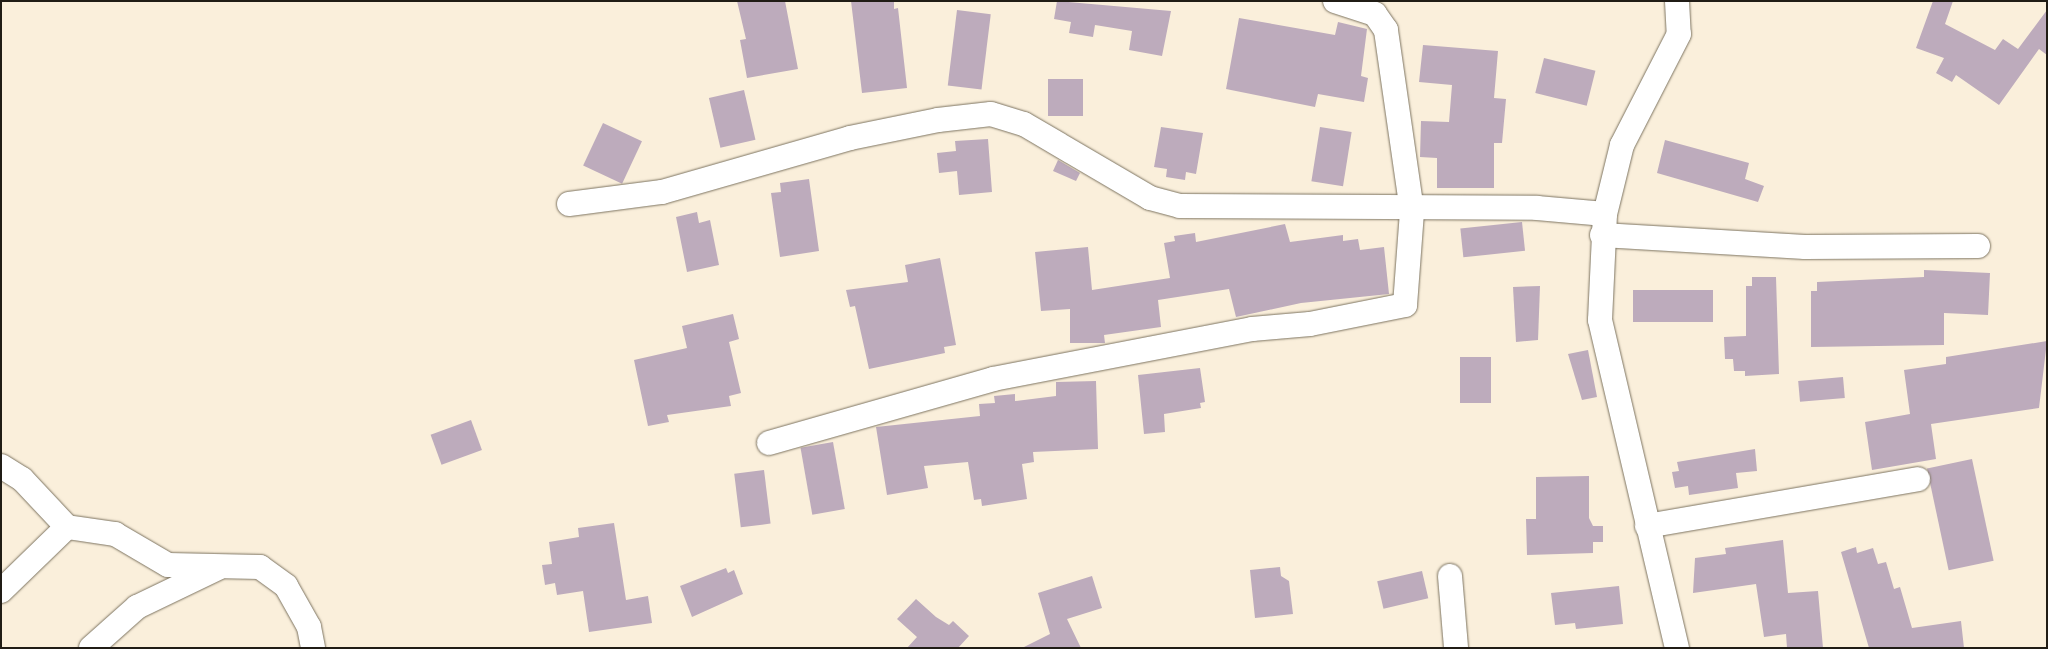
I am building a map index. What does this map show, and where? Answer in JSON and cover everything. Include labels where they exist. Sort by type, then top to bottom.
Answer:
[{"type":"street","points":[[769,443],[993,378],[1252,329],[1310,324],[1406,305],[1412,211],[1386,30],[1375,14],[1335,1]]},
{"type":"street","points":[[1676,1],[1679,34],[1622,145],[1604,224],[1600,320],[1677,648]]},
{"type":"street","points":[[569,204],[662,192],[850,138],[938,120],[991,114],[1024,124],[1150,198],[1180,206],[1412,211],[1537,208],[1604,224],[1795,246],[1978,246]]},
{"type":"street","points":[[1,466],[22,479],[66,527],[115,534],[168,564],[260,567],[286,586],[309,627],[313,648]]},
{"type":"street","points":[[1648,526],[1918,479]]},
{"type":"street","points":[[1,590],[66,527]]},
{"type":"street","points":[[91,648],[137,607],[223,566]]},
{"type":"street","points":[[1450,576],[1456,648]]},
{"type":"building","points":[[737,1],[785,1],[798,69],[747,78],[740,40],[746,39]]},
{"type":"building","points":[[851,1],[894,1],[894,9],[898,8],[907,88],[862,93]]},
{"type":"building","points":[[1057,1],[1171,11],[1162,56],[1129,50],[1132,31],[1095,25],[1093,37],[1069,33],[1071,22],[1054,19]]},
{"type":"building","points":[[1933,1],[1953,1],[1945,24],[1995,50],[2003,39],[2018,49],[2047,10],[2047,55],[2039,49],[1999,105],[1956,75],[1952,82],[1936,73],[1944,58],[1916,48]]},
{"type":"building","points":[[957,10],[991,14],[981,90],[948,85]]},
{"type":"building","points":[[1239,18],[1335,35],[1338,22],[1367,29],[1361,76],[1368,78],[1364,102],[1318,94],[1315,107],[1226,89]]},
{"type":"building","points":[[1423,45],[1498,51],[1494,98],[1506,99],[1502,143],[1494,143],[1494,188],[1437,188],[1437,158],[1420,157],[1421,121],[1449,122],[1452,85],[1419,82]]},
{"type":"building","points":[[1544,58],[1595,71],[1587,106],[1535,93]]},
{"type":"building","points":[[1048,79],[1083,79],[1083,116],[1048,116]]},
{"type":"building","points":[[744,90],[755,140],[720,148],[709,98]]},
{"type":"building","points":[[603,123],[642,141],[622,184],[583,166]]},
{"type":"building","points":[[1161,127],[1203,133],[1196,174],[1186,172],[1185,180],[1166,177],[1167,169],[1154,167]]},
{"type":"building","points":[[1320,127],[1352,132],[1343,186],[1311,181]]},
{"type":"building","points":[[988,139],[992,192],[959,195],[957,171],[939,173],[937,153],[956,151],[955,141]]},
{"type":"building","points":[[1665,140],[1749,163],[1745,179],[1764,186],[1758,202],[1657,173]]},
{"type":"building","points":[[1058,160],[1080,173],[1076,181],[1053,171]]},
{"type":"building","points":[[809,179],[819,251],[780,257],[771,193],[781,192],[780,183]]},
{"type":"building","points":[[697,212],[699,223],[710,220],[719,265],[687,272],[676,217]]},
{"type":"building","points":[[1522,222],[1525,251],[1463,257],[1460,228]]},
{"type":"building","points":[[1285,224],[1290,242],[1343,235],[1343,241],[1358,239],[1360,250],[1384,247],[1389,294],[1301,303],[1236,317],[1229,289],[1158,300],[1161,327],[1104,335],[1105,343],[1070,343],[1070,309],[1041,311],[1035,252],[1088,247],[1092,290],[1170,278],[1164,243],[1175,241],[1174,236],[1195,233],[1196,242]]},
{"type":"building","points":[[940,258],[956,345],[944,347],[945,353],[869,369],[855,306],[850,307],[846,290],[908,282],[905,265]]},
{"type":"building","points":[[1924,270],[1990,273],[1988,315],[1944,313],[1944,345],[1811,347],[1811,291],[1817,291],[1817,282],[1924,277]]},
{"type":"building","points":[[1752,277],[1776,277],[1779,374],[1745,376],[1745,371],[1734,371],[1733,359],[1725,359],[1724,337],[1746,336],[1746,286],[1752,286]]},
{"type":"building","points":[[1540,286],[1538,340],[1516,342],[1513,287]]},
{"type":"building","points":[[1633,290],[1713,290],[1713,322],[1633,322]]},
{"type":"building","points":[[733,314],[739,339],[729,342],[741,393],[729,396],[731,406],[667,415],[669,422],[648,426],[634,360],[687,348],[682,326]]},
{"type":"building","points":[[2047,341],[2039,408],[1931,424],[1936,459],[1872,470],[1865,422],[1910,414],[1904,370],[1946,364],[1946,357]]},
{"type":"building","points":[[1588,350],[1597,397],[1582,400],[1568,354]]},
{"type":"building","points":[[1460,357],[1491,357],[1491,403],[1460,403]]},
{"type":"building","points":[[1200,368],[1205,402],[1200,403],[1201,408],[1164,414],[1165,432],[1144,434],[1138,375]]},
{"type":"building","points":[[1843,377],[1845,398],[1800,402],[1798,381]]},
{"type":"building","points":[[1096,381],[1098,449],[1033,452],[1034,462],[1022,464],[1027,499],[982,506],[981,499],[974,500],[968,462],[924,466],[928,488],[887,495],[876,427],[980,416],[979,404],[995,403],[994,396],[1015,394],[1015,401],[1056,396],[1056,382]]},
{"type":"building","points":[[471,420],[482,450],[442,465],[431,435]]},
{"type":"building","points":[[833,442],[845,509],[812,515],[801,448]]},
{"type":"building","points":[[1755,449],[1757,471],[1736,473],[1738,488],[1689,495],[1688,486],[1675,488],[1672,472],[1679,471],[1677,462]]},
{"type":"building","points":[[1972,459],[1994,561],[1949,570],[1927,469]]},
{"type":"building","points":[[764,470],[771,524],[741,527],[734,474]]},
{"type":"building","points":[[1589,476],[1589,518],[1593,526],[1603,526],[1603,542],[1593,542],[1593,553],[1527,555],[1526,519],[1536,519],[1536,477]]},
{"type":"building","points":[[614,523],[626,600],[648,596],[652,623],[589,632],[583,591],[557,595],[555,583],[545,585],[542,565],[552,564],[549,542],[579,537],[578,528]]},
{"type":"building","points":[[1783,540],[1788,593],[1818,591],[1823,648],[1787,648],[1786,634],[1764,637],[1756,584],[1693,593],[1695,558],[1726,554],[1725,548]]},
{"type":"building","points":[[1856,547],[1857,553],[1873,548],[1878,564],[1886,562],[1894,589],[1900,587],[1912,628],[1961,621],[1964,648],[1869,648],[1841,552]]},
{"type":"building","points":[[1280,567],[1281,576],[1289,581],[1293,614],[1255,618],[1250,570]]},
{"type":"building","points":[[726,568],[728,573],[734,570],[743,594],[692,617],[680,586]]},
{"type":"building","points":[[1422,571],[1428,598],[1383,609],[1377,581]]},
{"type":"building","points":[[1092,576],[1102,608],[1067,619],[1081,648],[1022,648],[1050,634],[1038,593]]},
{"type":"building","points":[[1619,586],[1623,624],[1576,629],[1575,623],[1555,625],[1551,593]]},
{"type":"building","points":[[916,599],[936,617],[949,625],[953,621],[969,636],[958,648],[907,648],[917,637],[897,619]]}]
